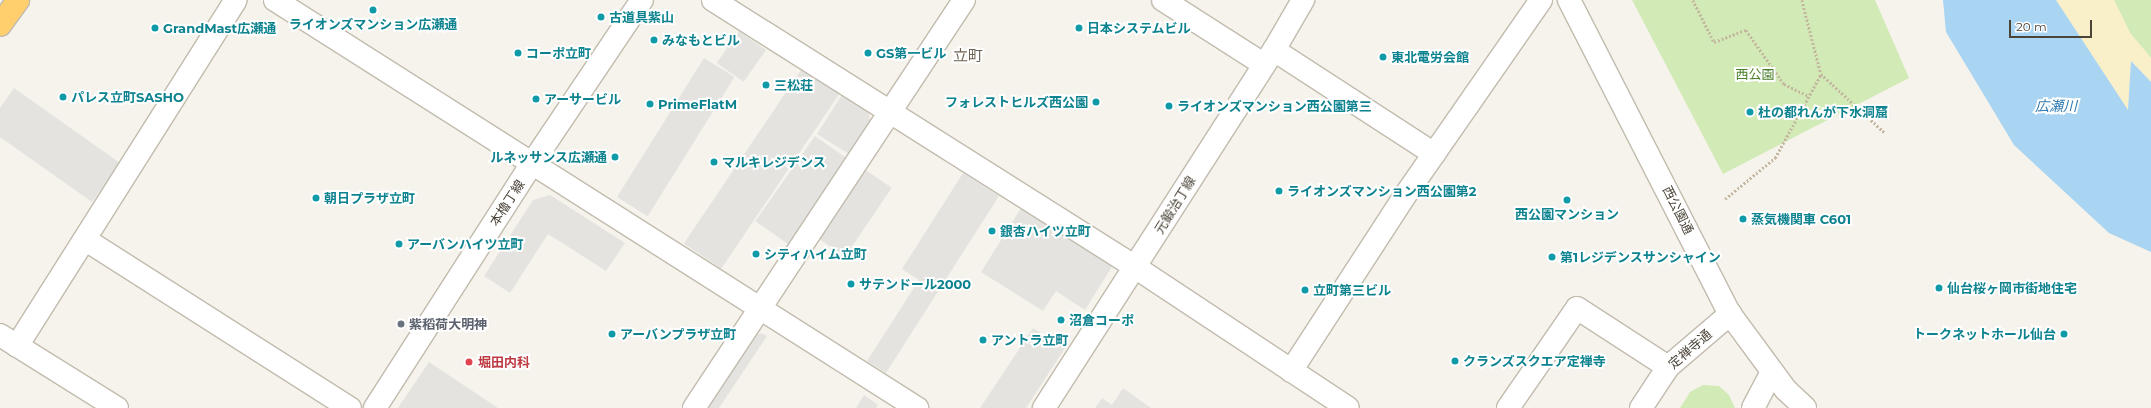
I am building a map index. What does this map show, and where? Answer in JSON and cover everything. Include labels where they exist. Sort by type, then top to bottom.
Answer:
[{"type":"highway","points":[[0,19],[10,0]]},
{"type":"highway","points":[[0,25],[18,0]]},
{"type":"street","points":[[117,408],[9,340],[86,240],[236,0]]},
{"type":"street","points":[[275,0],[532,162],[760,310],[917,408]]},
{"type":"street","name":"本櫓丁線","points":[[375,408],[532,162],[642,0]]},
{"type":"street","points":[[713,0],[1135,267],[1348,408]]},
{"type":"street","points":[[694,408],[964,0]]},
{"type":"street","points":[[1163,0],[1268,57],[1434,154]]},
{"type":"street","name":"元鍛治丁線","points":[[1044,408],[1135,267],[1303,0]]},
{"type":"street","points":[[1291,371],[1434,154],[1541,0]]},
{"type":"street","name":"西公園通","points":[[1569,0],[1730,314],[1772,372],[1805,408]]},
{"type":"street","points":[[86,240],[350,408]]},
{"type":"street","points":[[1508,408],[1577,308],[1668,367]]},
{"type":"street","name":"定禅寺通","points":[[1641,408],[1668,367],[1730,314]]},
{"type":"street","points":[[1753,408],[1772,372]]},
{"type":"path","points":[[1693,0],[1714,42],[1746,30],[1784,84],[1809,96]]},
{"type":"path","points":[[1802,0],[1821,74],[1885,133]]},
{"type":"path","points":[[1725,199],[1775,158],[1821,74]]},
{"type":"green space","name":"西公園","points":[[1632,0],[1875,0],[1909,78],[1723,174]]},
{"type":"green space","points":[[2114,0],[2151,0],[2151,58],[2130,33]]},
{"type":"green space","points":[[1703,385],[1719,386],[1729,395],[1735,408],[1680,408],[1690,392]]},
{"type":"sand","points":[[2056,0],[2114,0],[2130,33],[2151,58],[2151,82],[2131,61],[2128,111]]},
{"type":"shaded area","points":[[739,31],[766,50],[744,82],[717,63]]},
{"type":"shaded area","points":[[704,58],[735,77],[648,216],[617,197]]},
{"type":"shaded area","points":[[803,67],[840,92],[721,269],[684,244]]},
{"type":"shaded area","points":[[14,88],[120,163],[92,202],[0,137],[0,108]]},
{"type":"shaded area","points":[[843,93],[868,109],[871,125],[852,156],[817,134]]},
{"type":"shaded area","points":[[815,136],[849,160],[790,245],[755,221]]},
{"type":"shaded area","points":[[861,167],[892,188],[845,257],[815,236]]},
{"type":"shaded area","points":[[963,173],[999,196],[886,373],[867,361],[919,280],[902,269]]},
{"type":"shaded area","points":[[550,195],[625,243],[606,271],[548,234],[510,293],[484,276],[533,200]]},
{"type":"shaded area","points":[[1021,208],[1113,265],[1085,310],[1056,291],[1043,311],[981,272]]},
{"type":"shaded area","points":[[1033,328],[1065,348],[1026,408],[980,408]]},
{"type":"shaded area","points":[[761,333],[767,336],[719,408],[703,408],[750,337]]},
{"type":"shaded area","points":[[429,362],[498,408],[398,408]]},
{"type":"shaded area","points":[[1123,388],[1151,408],[1095,408],[1102,398],[1112,405]]},
{"type":"shaded area","points":[[864,395],[878,405],[876,408],[856,408]]},
{"type":"water","name":"広瀬川","points":[[1943,0],[2056,0],[2128,110],[2131,61],[2151,82],[2151,252],[2109,233],[2014,145],[1946,32]]},
{"type":"place","name":"ライオンズマンション広瀬通","points":[[373,10]]},
{"type":"place","name":"古道具紫山","points":[[601,17]]},
{"type":"place","name":"GrandMast広瀬通","points":[[155,28]]},
{"type":"place","name":"日本システムビル","points":[[1079,28]]},
{"type":"place","name":"みなもとビル","points":[[654,40]]},
{"type":"place","name":"コーポ立町","points":[[518,53]]},
{"type":"place","name":"GS第一ビル","points":[[868,53]]},
{"type":"place","name":"東北電労会館","points":[[1383,57]]},
{"type":"place","name":"三松荘","points":[[766,85]]},
{"type":"place","name":"パレス立町SASHO","points":[[63,97]]},
{"type":"place","name":"アーサービル","points":[[536,99]]},
{"type":"place","name":"フォレストヒルズ西公園","points":[[1096,102]]},
{"type":"place","name":"PrimeFlatM","points":[[650,104]]},
{"type":"place","name":"ライオンズマンション西公園第三","points":[[1169,106]]},
{"type":"place","name":"杜の都れんが下水洞窟","points":[[1750,112]]},
{"type":"place","name":"ルネッサンス広瀬通","points":[[615,157]]},
{"type":"place","name":"マルキレジデンス","points":[[714,162]]},
{"type":"place","name":"ライオンズマンション西公園第2","points":[[1279,191]]},
{"type":"place","name":"朝日プラザ立町","points":[[316,198]]},
{"type":"place","name":"西公園マンション","points":[[1567,200]]},
{"type":"place","name":"蒸気機関車 C601","points":[[1743,219]]},
{"type":"place","name":"銀杏ハイツ立町","points":[[992,231]]},
{"type":"place","name":"アーバンハイツ立町","points":[[399,244]]},
{"type":"place","name":"シティハイム立町","points":[[756,254]]},
{"type":"place","name":"第1レジデンスサンシャイン","points":[[1552,257]]},
{"type":"place","name":"サテンドール2000","points":[[851,284]]},
{"type":"place","name":"仙台桜ヶ岡市街地住宅","points":[[1939,288]]},
{"type":"place","name":"立町第三ビル","points":[[1305,290]]},
{"type":"place","name":"沼倉コーポ","points":[[1061,320]]},
{"type":"place","name":"紫稻荷大明神","points":[[401,324]]},
{"type":"place","name":"アーバンプラザ立町","points":[[612,334]]},
{"type":"place","name":"トークネットホール仙台","points":[[2064,334]]},
{"type":"place","name":"アントラ立町","points":[[983,340]]},
{"type":"place","name":"クランズスクエア定禅寺","points":[[1455,361]]},
{"type":"place","name":"堀田内科","points":[[469,362]]},
{"type":"district","name":"立町","points":[[968,56]]}]
